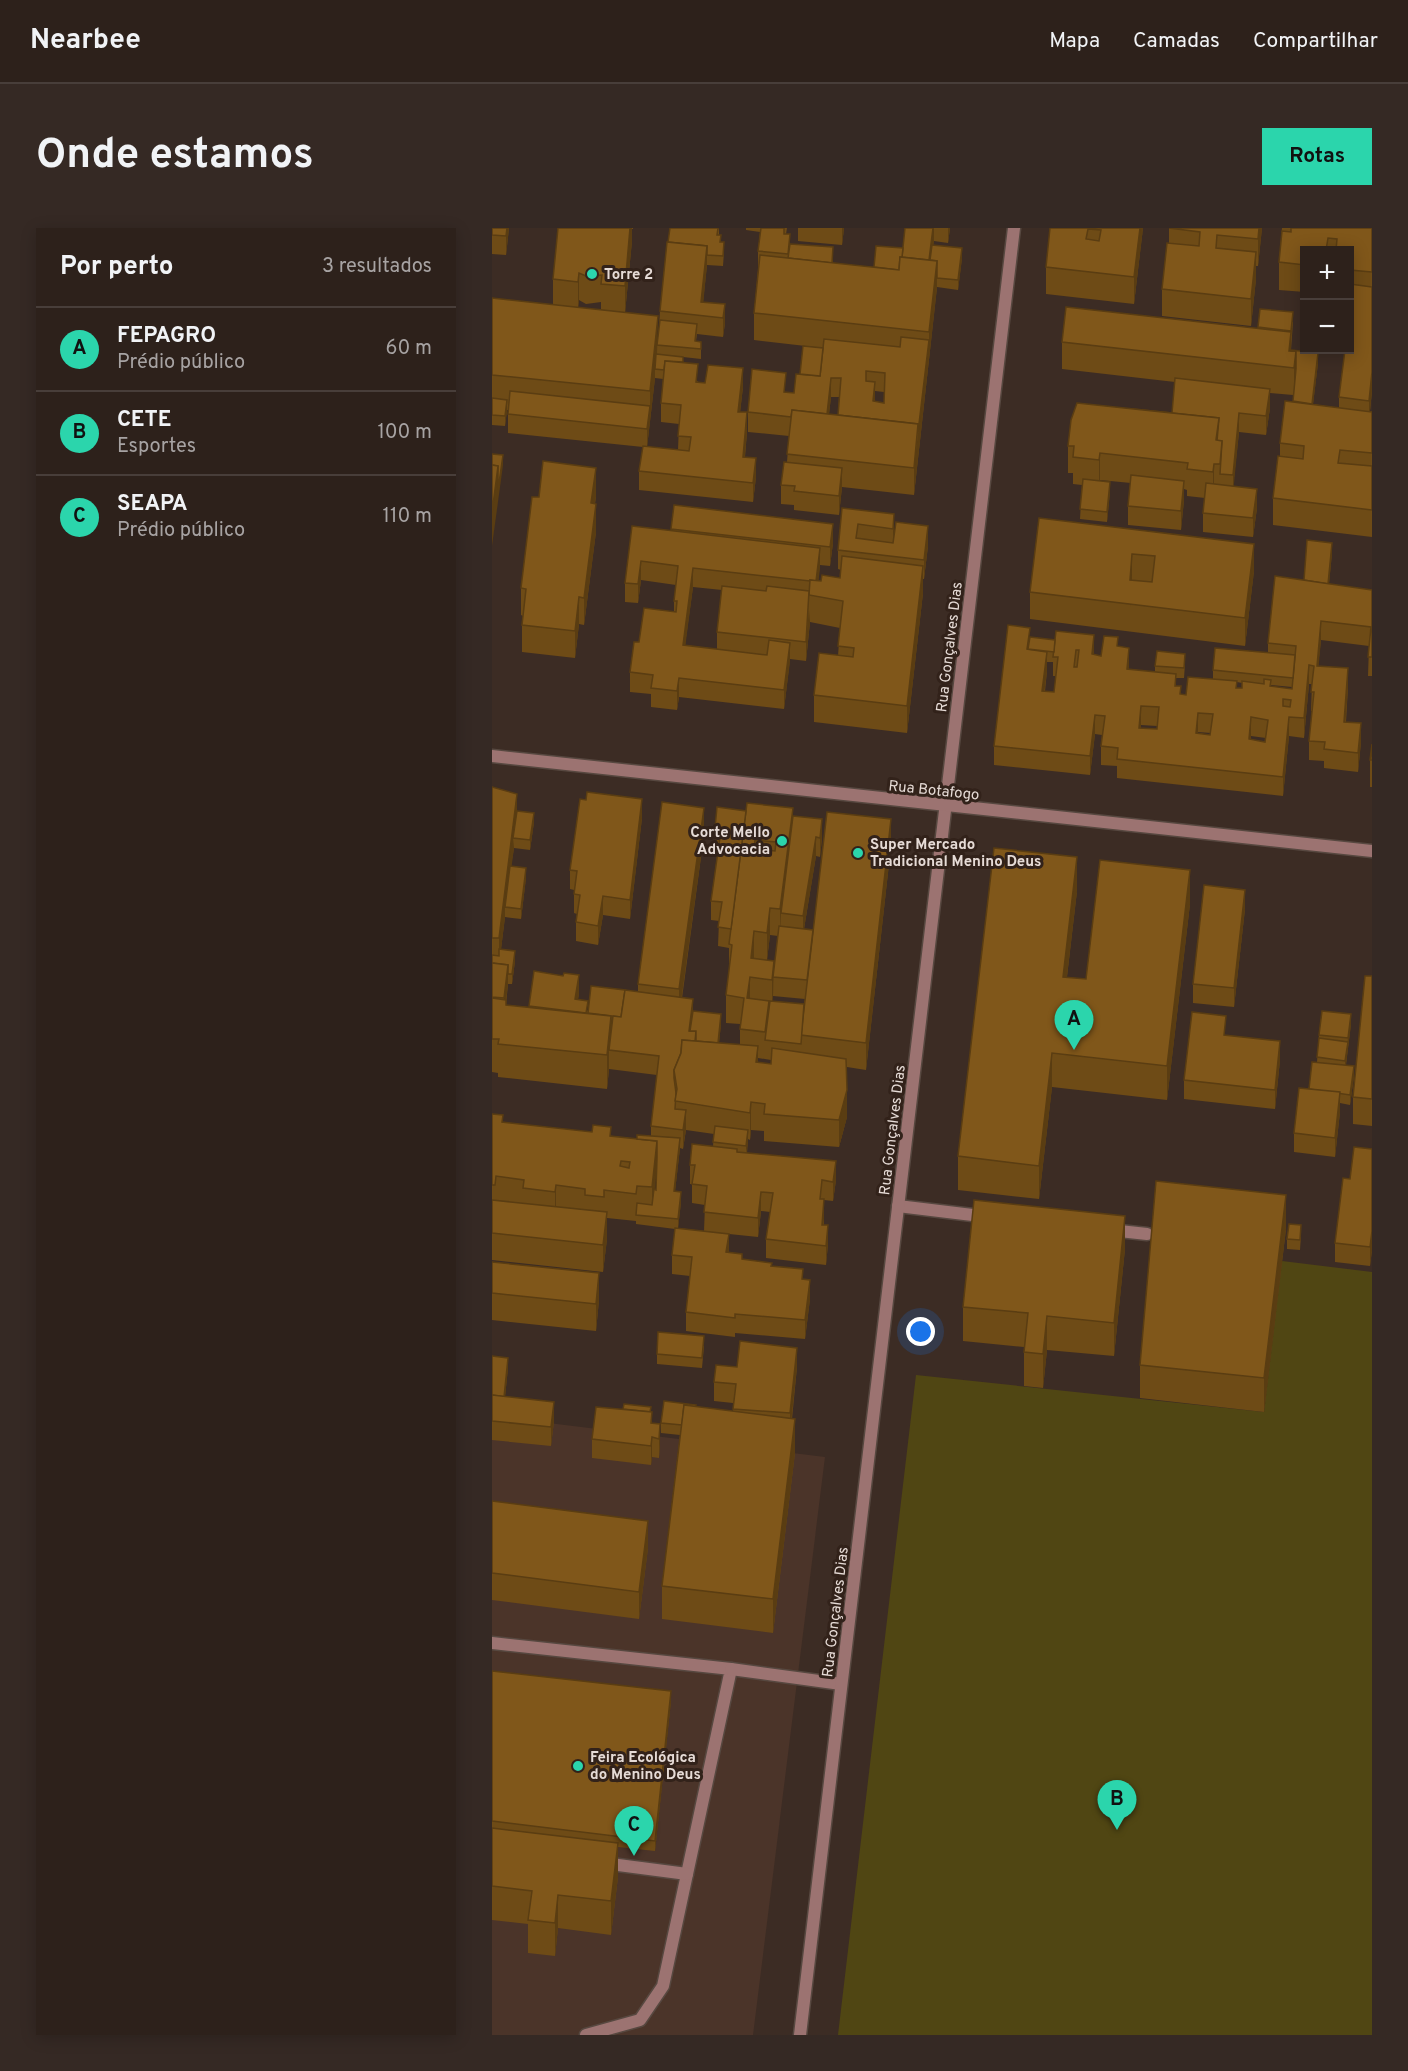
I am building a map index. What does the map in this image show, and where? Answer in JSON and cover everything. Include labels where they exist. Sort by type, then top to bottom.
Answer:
[{"type":"street","name":"Rua Gonçalves Dias","points":[[800,2035],[1014,228]]},
{"type":"street","name":"Rua Botafogo","points":[[492,756],[1372,851]]},
{"type":"street","points":[[898,1206],[1005,1219]]},
{"type":"street","points":[[1100,1229],[1147,1234]]},
{"type":"street","points":[[492,1643],[731,1669],[841,1684]]},
{"type":"street","points":[[586,2035],[640,2020],[663,1986],[731,1669]]},
{"type":"street","points":[[595,1862],[687,1874]]},
{"type":"shaded area","points":[[1282,1261],[1372,1272],[1372,2035],[838,2035],[916,1375],[1264,1412]]},
{"type":"shaded area","points":[[492,1416],[825,1457],[753,2035],[492,2035]]},
{"type":"building","points":[[492,228],[507,228],[506,236],[492,235]]},
{"type":"building","name":"Torre 2","points":[[558,228],[630,228],[625,286],[601,284],[602,275],[586,276],[579,273],[578,282],[553,279]]},
{"type":"building","points":[[670,228],[718,228],[717,235],[721,235],[720,242],[724,242],[723,256],[707,255],[707,246],[668,242]]},
{"type":"building","points":[[761,228],[784,228],[784,234],[790,234],[788,254],[758,251]]},
{"type":"building","points":[[905,228],[933,228],[929,260],[902,257]]},
{"type":"building","points":[[1050,228],[1140,228],[1134,277],[1046,267]],"holes":[[[1088,229],[1101,230],[1099,241],[1086,239]]]},
{"type":"building","points":[[1169,228],[1259,228],[1258,239],[1217,235],[1216,248],[1256,252],[1251,299],[1162,289],[1167,243],[1199,246],[1200,232]]},
{"type":"building","points":[[1291,228],[1372,228],[1372,272],[1354,270],[1354,246],[1336,246],[1337,239],[1328,238],[1327,246],[1300,246],[1300,264],[1279,262],[1282,231],[1291,232]]},
{"type":"building","points":[[667,242],[707,246],[701,302],[725,304],[723,318],[660,311]]},
{"type":"building","points":[[790,244],[833,247],[832,263],[788,258]]},
{"type":"building","points":[[932,245],[962,248],[958,280],[937,278],[937,261],[930,260]]},
{"type":"building","points":[[876,246],[903,248],[899,270],[874,267]]},
{"type":"building","points":[[760,255],[899,270],[900,257],[937,261],[929,332],[754,313]]},
{"type":"building","points":[[1354,285],[1372,287],[1372,372],[1369,401],[1339,397],[1344,354],[1354,354]]},
{"type":"building","points":[[492,298],[658,316],[650,391],[492,375]]},
{"type":"building","points":[[1066,307],[1291,332],[1289,351],[1296,351],[1294,368],[1062,342]]},
{"type":"building","points":[[1260,309],[1293,312],[1291,331],[1258,327]]},
{"type":"building","points":[[660,320],[697,324],[695,341],[701,342],[701,349],[657,345]]},
{"type":"building","points":[[901,337],[929,340],[918,432],[918,424],[838,415],[841,378],[831,378],[827,414],[792,410],[791,417],[748,412],[752,369],[786,373],[784,392],[794,393],[796,374],[820,376],[824,339],[900,347]],"holes":[[[866,371],[885,373],[884,403],[873,401],[875,382],[866,381]]]},
{"type":"building","points":[[803,346],[823,348],[820,376],[800,374]]},
{"type":"building","points":[[1291,350],[1300,351],[1300,354],[1318,354],[1312,404],[1293,401],[1296,351]]},
{"type":"building","points":[[656,354],[683,357],[683,362],[665,361],[664,370],[655,369]]},
{"type":"building","points":[[665,361],[698,364],[696,382],[705,383],[708,365],[743,368],[738,412],[747,412],[743,457],[756,458],[753,483],[639,471],[643,446],[689,451],[691,437],[678,436],[681,405],[661,403]]},
{"type":"building","points":[[1175,378],[1270,389],[1266,416],[1239,413],[1233,475],[1220,474],[1222,441],[1217,441],[1219,418],[1132,409],[1172,413]]},
{"type":"building","points":[[510,391],[650,406],[647,429],[508,414]]},
{"type":"building","points":[[492,398],[507,400],[505,416],[492,415]]},
{"type":"building","points":[[1285,401],[1372,412],[1372,453],[1340,450],[1338,463],[1372,466],[1372,510],[1273,498],[1278,456],[1303,459],[1304,446],[1280,443]]},
{"type":"building","points":[[1077,403],[1219,418],[1216,440],[1222,441],[1220,464],[1214,464],[1213,472],[1187,469],[1188,463],[1100,453],[1099,460],[1073,457],[1074,446],[1068,446],[1071,420]]},
{"type":"building","points":[[792,410],[918,424],[914,468],[787,454]]},
{"type":"building","points":[[492,454],[503,455],[498,490],[498,466],[492,465]]},
{"type":"building","points":[[543,461],[596,468],[591,503],[596,504],[584,598],[579,597],[575,631],[522,625],[526,589],[521,588],[532,497],[539,497]]},
{"type":"building","points":[[784,462],[842,468],[839,496],[794,491],[795,486],[781,485]]},
{"type":"building","points":[[492,465],[498,466],[492,513]]},
{"type":"building","points":[[1131,475],[1184,481],[1181,511],[1128,506]]},
{"type":"building","points":[[1083,479],[1110,482],[1107,512],[1080,509]]},
{"type":"building","points":[[1206,483],[1257,489],[1253,518],[1203,513]]},
{"type":"building","points":[[674,505],[833,524],[830,547],[671,529]]},
{"type":"building","points":[[842,508],[894,514],[893,529],[858,524],[856,538],[893,543],[896,522],[928,526],[924,560],[838,550]]},
{"type":"building","points":[[1039,518],[1254,544],[1245,618],[1030,592]],"holes":[[[1132,554],[1155,556],[1152,582],[1130,580]]]},
{"type":"building","points":[[632,526],[820,548],[816,581],[693,568],[683,645],[767,655],[769,640],[790,643],[784,690],[679,678],[677,691],[651,688],[653,675],[630,672],[634,642],[639,642],[644,608],[676,612],[677,601],[674,601],[678,566],[641,561],[638,584],[625,583]]},
{"type":"building","points":[[1307,540],[1332,543],[1328,584],[1304,580]]},
{"type":"building","points":[[842,556],[923,566],[907,706],[814,695],[819,653],[853,657],[854,648],[838,646],[843,601],[809,595],[810,580],[821,581],[822,575],[840,578]]},
{"type":"building","points":[[1275,576],[1372,590],[1372,657],[1368,657],[1371,627],[1321,621],[1317,666],[1348,668],[1344,722],[1361,723],[1358,753],[1324,749],[1325,742],[1309,741],[1314,666],[1309,665],[1304,718],[1289,717],[1283,777],[1117,759],[1118,748],[1101,746],[1105,716],[1095,715],[1090,756],[994,746],[1008,625],[1030,628],[1027,649],[1047,652],[1042,691],[1054,692],[1058,657],[1053,657],[1056,631],[1094,635],[1092,654],[1101,656],[1104,636],[1118,637],[1117,646],[1129,648],[1127,669],[1176,674],[1175,686],[1181,686],[1180,694],[1186,695],[1188,677],[1237,681],[1236,688],[1242,688],[1242,681],[1264,684],[1264,679],[1271,680],[1270,686],[1292,689],[1296,646],[1268,643]],"holes":[[[1076,650],[1079,650],[1077,667],[1074,667]],[[1283,699],[1291,700],[1290,707],[1283,706]],[[1141,706],[1159,707],[1157,729],[1139,728]],[[1198,713],[1213,714],[1210,735],[1196,733]],[[1251,717],[1268,720],[1265,742],[1249,739]]]},
{"type":"building","points":[[722,586],[766,591],[767,586],[809,591],[806,642],[717,632]]},
{"type":"building","points":[[1030,637],[1055,640],[1054,652],[1028,649]]},
{"type":"building","points":[[1215,648],[1295,655],[1293,678],[1213,670]]},
{"type":"building","points":[[1157,651],[1185,654],[1184,668],[1155,666]]},
{"type":"building","points":[[492,787],[517,794],[499,938],[492,938]]},
{"type":"building","points":[[587,792],[642,799],[630,900],[603,896],[598,926],[576,922],[580,895],[574,894],[577,871],[570,870],[580,799],[586,800]]},
{"type":"building","points":[[662,802],[704,808],[679,989],[638,984]]},
{"type":"building","points":[[747,803],[793,808],[780,909],[770,908],[767,933],[754,931],[751,958],[774,961],[772,980],[750,977],[747,998],[769,1001],[765,1032],[740,1029],[744,998],[726,995],[732,945],[729,944]],"holes":[[[755,840],[776,842],[775,851],[754,849]]]},
{"type":"building","points":[[717,807],[746,811],[731,929],[718,927],[722,902],[711,901],[721,830],[715,828]]},
{"type":"building","points":[[517,811],[534,813],[530,840],[513,838]]},
{"type":"building","points":[[827,812],[891,819],[866,1043],[801,1035]]},
{"type":"building","points":[[793,816],[822,819],[820,838],[816,837],[803,916],[781,913]]},
{"type":"building","points":[[994,848],[1077,857],[1063,977],[1086,979],[1100,860],[1190,870],[1167,1066],[1052,1053],[1039,1166],[958,1156]]},
{"type":"building","points":[[510,866],[526,868],[521,909],[505,907]]},
{"type":"building","points":[[1204,885],[1245,890],[1234,988],[1193,984]]},
{"type":"building","points":[[779,926],[813,930],[807,980],[773,977]]},
{"type":"building","points":[[499,949],[515,951],[512,974],[508,974],[508,965],[492,963],[492,955],[499,956]]},
{"type":"building","points":[[492,963],[508,965],[504,998],[492,997]]},
{"type":"building","points":[[534,971],[563,976],[564,973],[579,975],[575,999],[588,1001],[586,1013],[529,1006]]},
{"type":"building","points":[[1365,976],[1372,976],[1372,1099],[1353,1097]]},
{"type":"building","points":[[591,986],[625,990],[621,1017],[613,1016],[612,1025],[611,1016],[588,1013]]},
{"type":"building","points":[[625,990],[693,999],[689,1031],[696,1031],[695,1041],[682,1040],[681,1053],[674,1070],[675,1109],[686,1110],[683,1130],[651,1126],[659,1056],[609,1050],[613,1016],[621,1017]]},
{"type":"building","points":[[492,998],[506,1000],[506,1005],[611,1016],[607,1055],[498,1044],[499,1039],[492,1039]]},
{"type":"building","points":[[770,1001],[804,1004],[801,1044],[765,1040]]},
{"type":"building","points":[[693,1011],[721,1014],[718,1043],[696,1041],[696,1031],[690,1031]]},
{"type":"building","points":[[1322,1011],[1351,1014],[1348,1038],[1319,1035]]},
{"type":"building","points":[[1192,1012],[1226,1016],[1224,1035],[1280,1041],[1275,1090],[1184,1080]]},
{"type":"building","points":[[1319,1038],[1348,1042],[1345,1061],[1317,1057]]},
{"type":"building","points":[[682,1040],[758,1046],[756,1062],[771,1064],[772,1048],[846,1059],[847,1090],[839,1120],[764,1114],[765,1104],[751,1102],[750,1113],[675,1101],[677,1089],[674,1070],[681,1053]]},
{"type":"building","points":[[1312,1062],[1354,1066],[1350,1095],[1309,1089]]},
{"type":"building","points":[[1299,1088],[1340,1092],[1335,1138],[1294,1133]]},
{"type":"building","points":[[492,1114],[503,1115],[502,1122],[592,1132],[593,1125],[611,1127],[610,1136],[657,1141],[652,1187],[637,1186],[636,1194],[604,1190],[604,1197],[585,1195],[585,1189],[556,1185],[555,1192],[523,1188],[524,1180],[496,1176],[495,1185],[492,1185]],"holes":[[[621,1161],[630,1162],[629,1168],[620,1166]]]},
{"type":"building","points":[[715,1126],[748,1130],[746,1146],[713,1142]]},
{"type":"building","points":[[637,1135],[680,1138],[674,1191],[681,1192],[678,1219],[636,1215],[637,1203],[652,1205],[654,1189],[656,1190],[657,1158],[657,1141],[637,1139]]},
{"type":"building","points":[[692,1144],[737,1149],[737,1152],[836,1161],[833,1182],[822,1180],[820,1199],[824,1199],[822,1225],[828,1225],[826,1246],[766,1239],[773,1193],[761,1192],[758,1218],[704,1212],[707,1186],[692,1184],[695,1165],[690,1165]]},
{"type":"building","points":[[1354,1147],[1372,1149],[1370,1247],[1335,1243],[1343,1178],[1350,1179]]},
{"type":"building","points":[[1156,1181],[1286,1195],[1264,1378],[1140,1365]]},
{"type":"building","points":[[492,1200],[607,1212],[603,1245],[492,1233]]},
{"type":"building","points":[[974,1200],[1125,1216],[1114,1323],[1047,1316],[1043,1354],[1024,1352],[1028,1313],[963,1307]]},
{"type":"building","points":[[1289,1224],[1301,1225],[1300,1240],[1287,1239]]},
{"type":"building","points":[[675,1228],[729,1234],[726,1252],[742,1254],[742,1259],[772,1263],[771,1266],[803,1269],[802,1279],[810,1280],[805,1320],[735,1314],[735,1318],[686,1312],[692,1257],[672,1255]]},
{"type":"building","points":[[492,1262],[599,1273],[596,1304],[492,1293]]},
{"type":"building","points":[[658,1332],[704,1336],[702,1358],[657,1354]]},
{"type":"building","points":[[740,1341],[797,1348],[790,1413],[733,1409],[736,1384],[714,1382],[716,1365],[737,1367]]},
{"type":"building","points":[[492,1356],[508,1358],[504,1397],[492,1395]]},
{"type":"building","points":[[492,1395],[554,1402],[551,1427],[492,1421]]},
{"type":"building","points":[[664,1401],[696,1405],[695,1407],[684,1405],[682,1425],[661,1423]]},
{"type":"building","points":[[624,1404],[651,1407],[650,1412],[623,1409]]},
{"type":"building","points":[[684,1405],[795,1419],[773,1599],[662,1586]]},
{"type":"building","points":[[596,1407],[652,1412],[651,1423],[660,1424],[659,1439],[652,1437],[651,1446],[592,1439]]},
{"type":"building","points":[[492,1501],[648,1521],[639,1592],[492,1573]]},
{"type":"building","name":"Feira Ecológica do Menino Deus","points":[[492,1671],[671,1691],[655,1841],[492,1821]]},
{"type":"building","points":[[492,1828],[618,1843],[611,1901],[558,1895],[555,1923],[528,1920],[532,1891],[492,1886]]},
{"type":"place","name":"Torre 2","points":[[592,274]]},
{"type":"place","name":"Corte Mello Advocacia","points":[[782,841]]},
{"type":"place","name":"Super Mercado Tradicional Menino Deus","points":[[858,853]]},
{"type":"place","name":"FEPAGRO","points":[[1074,1050]]},
{"type":"place","name":"Feira Ecológica do Menino Deus","points":[[578,1766]]},
{"type":"place","name":"CETE","points":[[1117,1830]]},
{"type":"place","name":"SEAPA","points":[[634,1856]]}]
